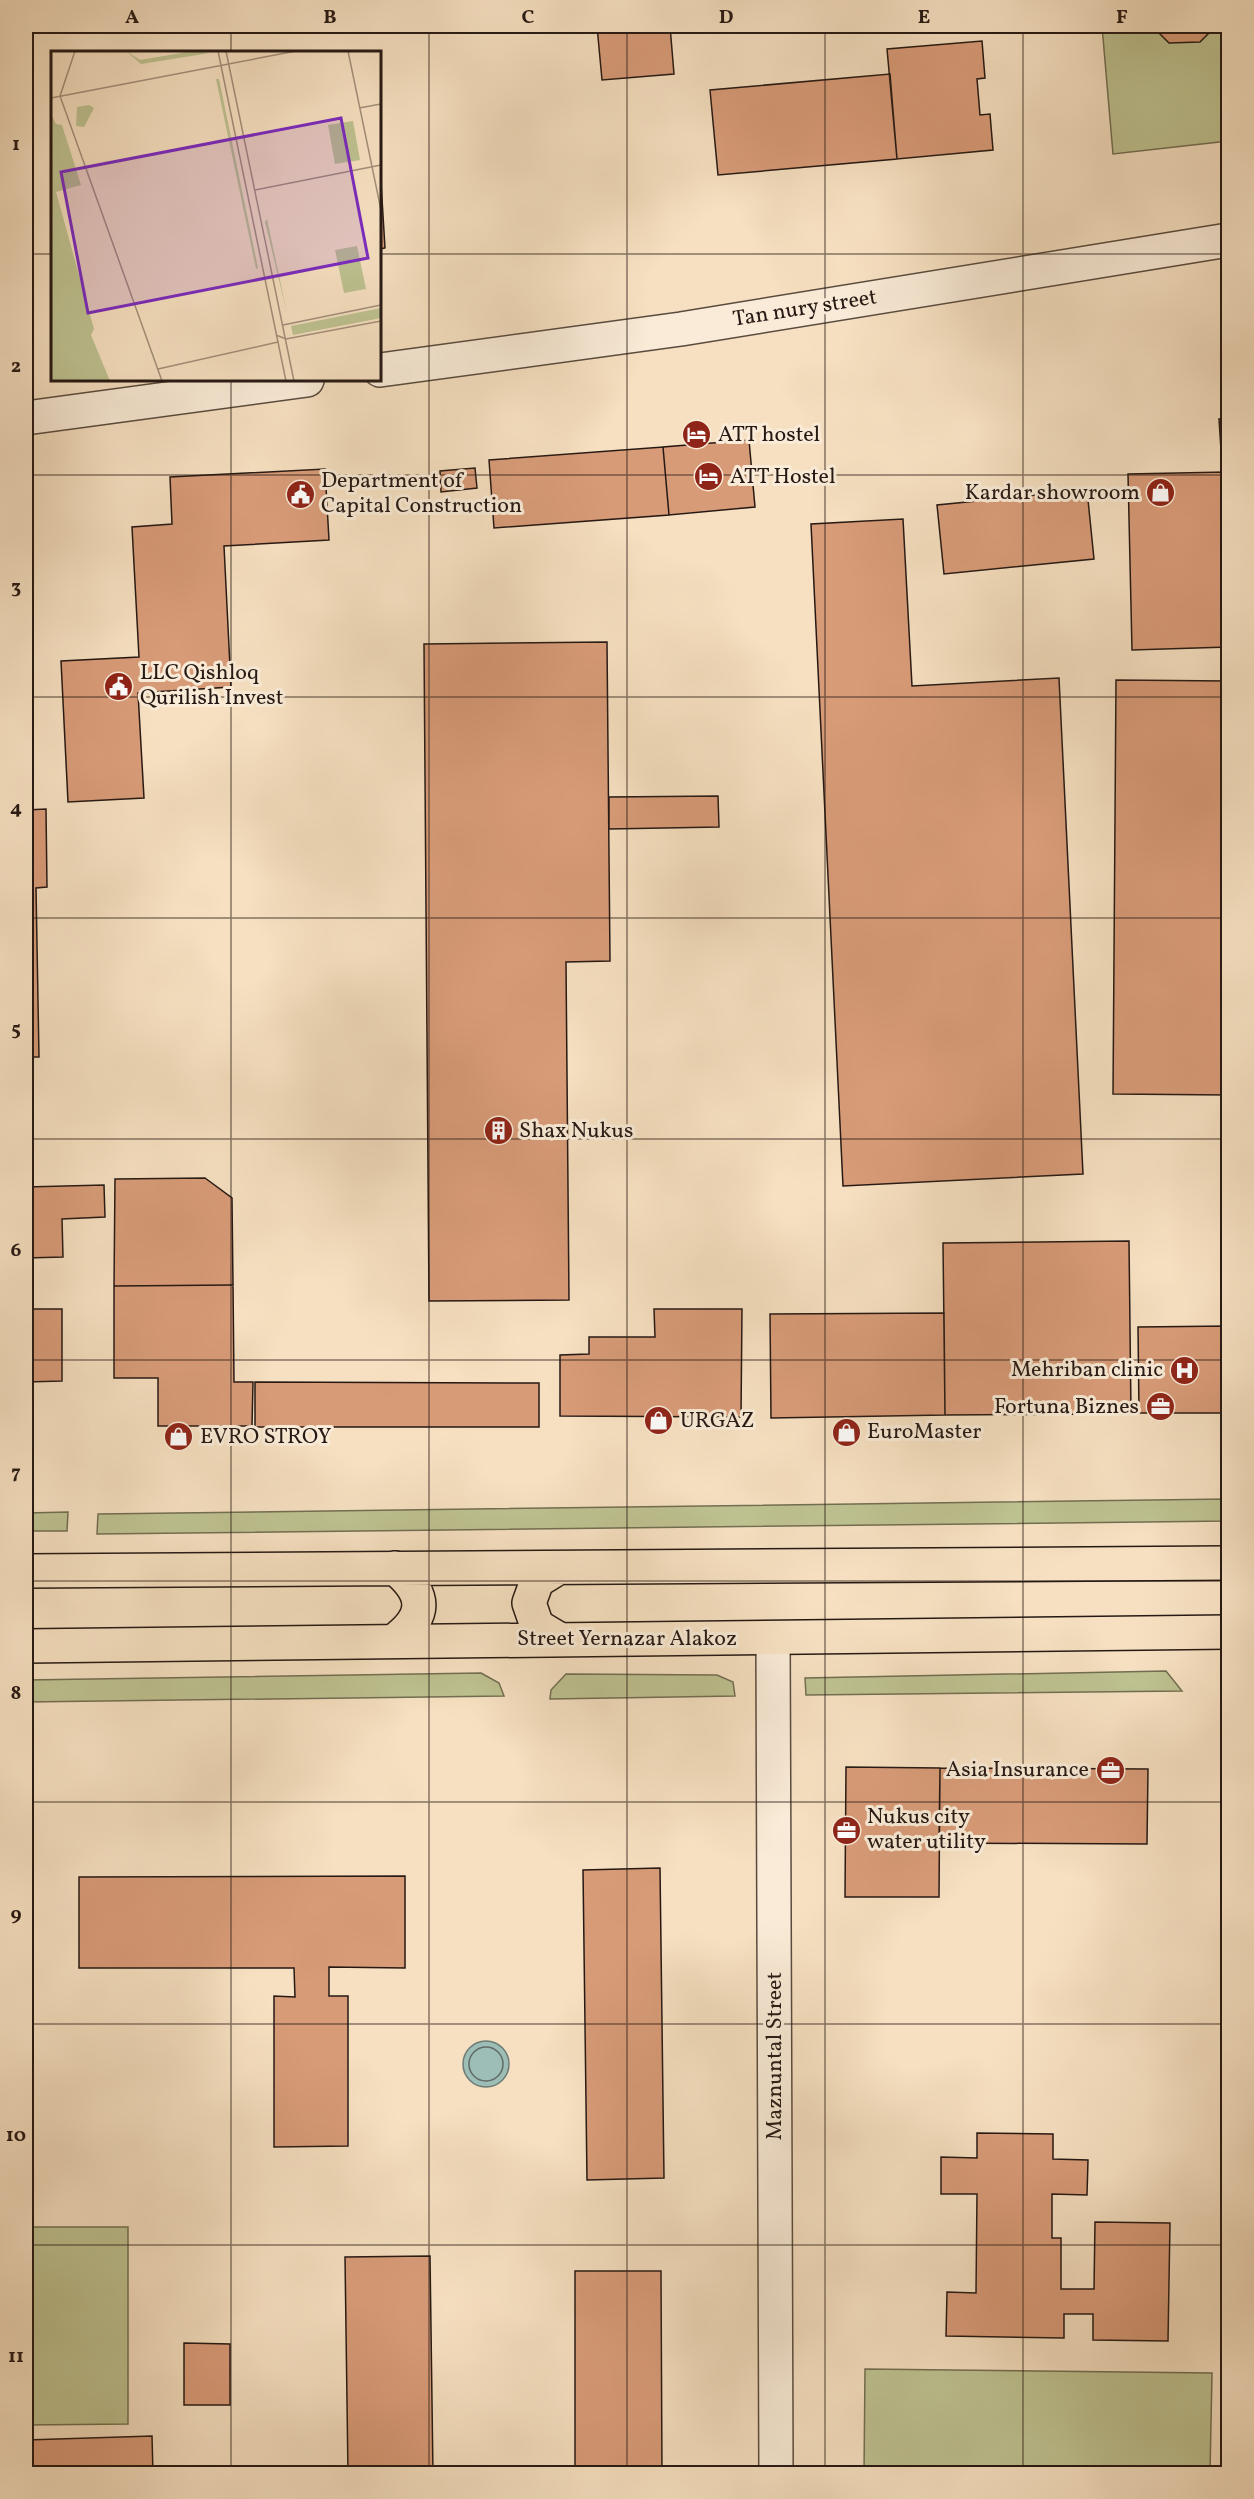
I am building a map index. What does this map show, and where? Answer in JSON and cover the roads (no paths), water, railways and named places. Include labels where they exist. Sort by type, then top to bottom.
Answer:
[{"type":"main road","points":[[26,1571],[1228,1563]]},
{"type":"main road","points":[[394,1641],[413,1627],[420,1605],[413,1583],[395,1568]]},
{"type":"main road","points":[[557,1638],[537,1626],[529,1603],[537,1581],[558,1568]]},
{"type":"main road","name":"Street Yernazar Alakoz","points":[[26,1646],[557,1638],[773,1638],[1228,1632]]},
{"type":"street","name":"Tan nury street","points":[[381,370],[681,328],[1228,240]]},
{"type":"street","points":[[26,418],[300,381]]},
{"type":"street","name":"Maznuntal Street","points":[[773,1638],[776,2474]]},
{"type":"water","points":[[486,2041],[502,2048],[509,2064],[502,2080],[486,2087],[470,2080],[463,2064],[470,2048]]},
{"type":"place","name":"ATT hostel","points":[[697,435]]},
{"type":"place","name":"ATT Hostel","points":[[709,477]]},
{"type":"place","name":"Kardar showroom","points":[[1161,493]]},
{"type":"place","name":"Department of Capital Construction","points":[[300,494]]},
{"type":"place","name":"LLC Qishloq Qurilish Invest","points":[[119,686]]},
{"type":"place","name":"Shax Nukus","points":[[498,1131]]},
{"type":"place","name":"Mehriban clinic","points":[[1184,1370]]},
{"type":"place","name":"Fortuna Biznes","points":[[1160,1407]]},
{"type":"place","name":"URGAZ","points":[[659,1421]]},
{"type":"place","name":"EuroMaster","points":[[846,1432]]},
{"type":"place","name":"EVRO STROY","points":[[179,1437]]},
{"type":"place","name":"Asia Insurance","points":[[1110,1770]]},
{"type":"place","name":"Nukus city water utility","points":[[846,1830]]}]
